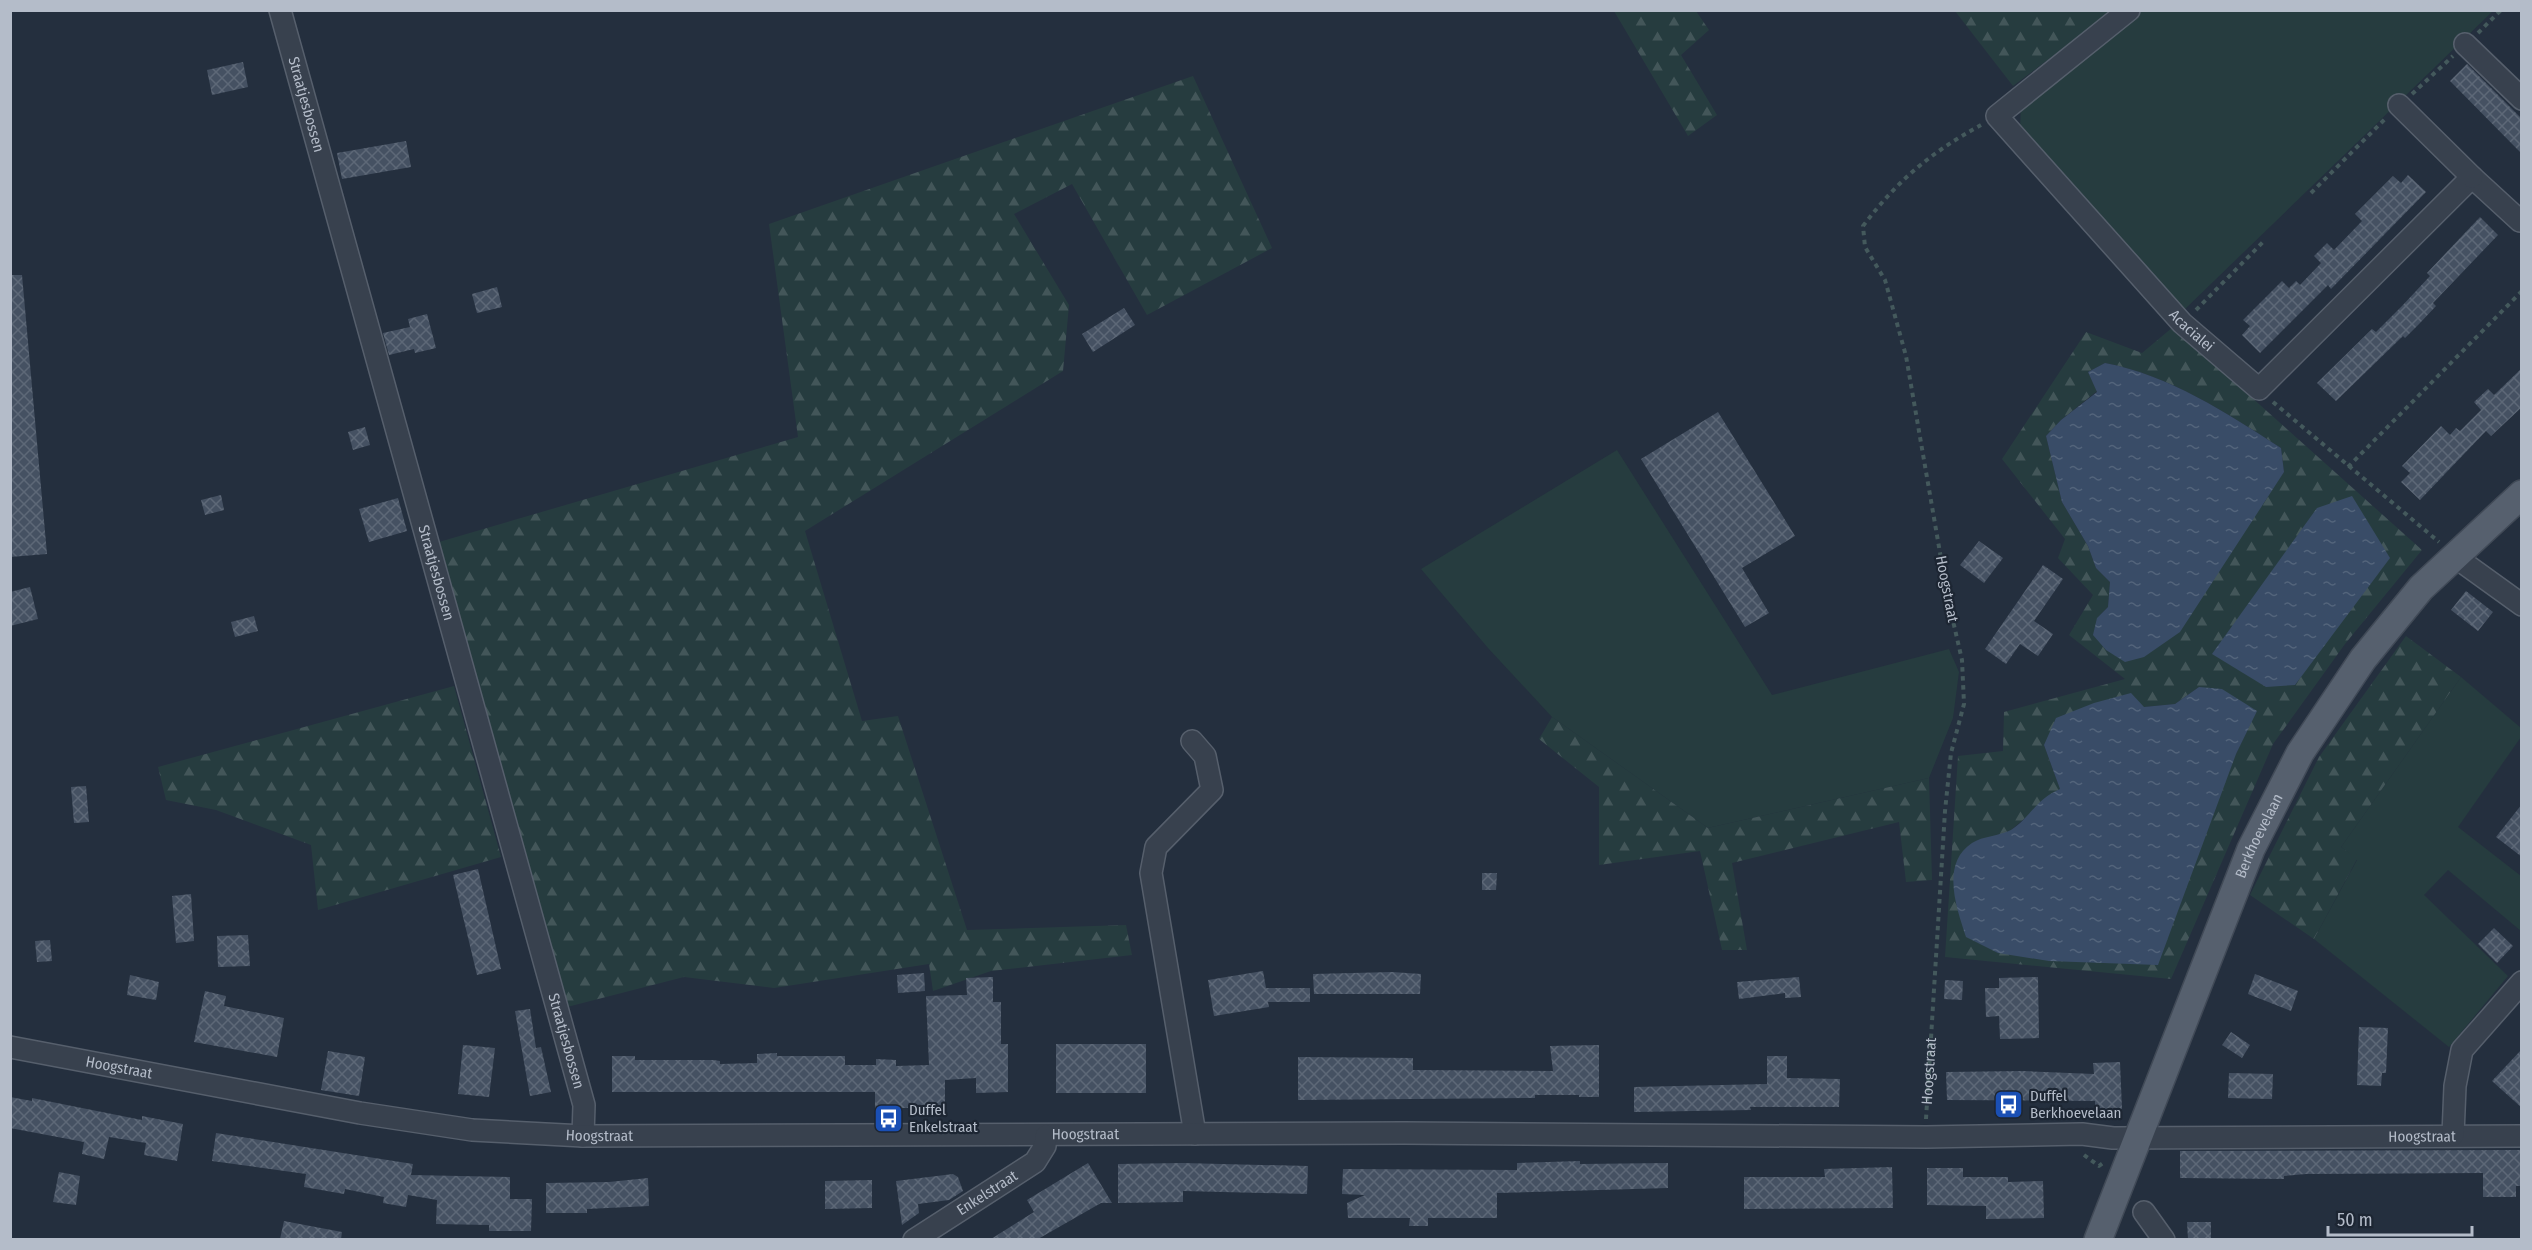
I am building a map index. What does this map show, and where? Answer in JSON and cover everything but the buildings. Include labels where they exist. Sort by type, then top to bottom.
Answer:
[{"type":"main road","name":"Berkhoevelaan","points":[[2098,1239],[2246,859],[2295,763],[2363,659],[2421,588],[2522,494]]},
{"type":"street","name":"Straatjesbossen","points":[[280,10],[584,1105],[583,1136]]},
{"type":"street","points":[[1997,116],[2129,10]]},
{"type":"street","points":[[2465,44],[2522,99]]},
{"type":"street","points":[[2399,105],[2472,177],[2520,221],[2522,219]]},
{"type":"street","name":"Acacialei","points":[[1997,116],[2182,323],[2259,389]]},
{"type":"street","points":[[2259,389],[2472,177]]},
{"type":"street","points":[[2454,556],[2522,605]]},
{"type":"street","points":[[1192,741],[1205,756],[1212,790],[1156,847],[1151,873],[1195,1134]]},
{"type":"street","points":[[2453,1135],[2455,1086],[2462,1050],[2522,982]]},
{"type":"street","name":"Hoogstraat","points":[[10,1047],[360,1113],[472,1130],[583,1136],[1195,1134],[1926,1137],[2082,1134],[2138,1138],[2522,1136]]},
{"type":"street","name":"Enkelstraat","points":[[914,1239],[1035,1162],[1045,1146],[1046,1136]]},
{"type":"street","points":[[2144,1212],[2164,1239]]},
{"type":"path","points":[[2311,193],[2399,105]]},
{"type":"path","name":"Hoogstraat","points":[[1926,1137],[1945,811],[1951,753],[1964,704],[1962,660],[1948,599],[1906,356],[1885,280],[1865,247],[1863,226],[1888,192],[1940,147],[1997,116]]},
{"type":"path","points":[[2182,323],[2263,242]]},
{"type":"path","points":[[2348,467],[2522,291]]},
{"type":"path","points":[[2259,389],[2454,556]]},
{"type":"green space","points":[[1614,11],[1696,11],[1709,30],[1681,55],[1717,115],[1688,136]]},
{"type":"green space","points":[[1955,11],[2113,11],[2013,86]]},
{"type":"green space","points":[[2136,11],[2493,11],[2183,311],[2020,131],[2021,100]]},
{"type":"green space","points":[[1193,76],[1272,248],[1147,315],[1072,184],[1014,214],[1069,305],[1063,371],[805,531],[862,721],[898,716],[967,930],[1126,925],[1132,955],[991,971],[933,991],[929,964],[774,988],[684,977],[567,1007],[439,542],[798,437],[769,224]]},
{"type":"green space","points":[[2173,327],[2422,550],[2345,644],[2273,744],[2171,979],[1945,957],[1958,756],[2003,751],[2004,712],[2125,679],[2069,635],[2093,595],[2058,558],[2065,539],[2002,459],[2086,332],[2142,353]],"holes":[[[2105,363],[2152,376],[2175,386],[2240,422],[2281,448],[2284,472],[2251,519],[2097,618],[2108,607],[2110,582],[2096,568],[2088,546],[2062,502],[2046,436],[2061,420],[2097,391],[2088,372]],[[2199,687],[2256,711],[2236,754],[1971,843],[2012,829],[2060,789],[2044,745],[2144,707],[2175,704]]]},
{"type":"green space","points":[[1617,450],[1772,695],[1949,649],[1959,672],[1953,718],[1929,778],[1708,828],[1552,717],[1488,648],[1421,569]]},
{"type":"green space","points":[[2406,636],[2461,677],[2341,847],[2357,859],[2314,939],[2250,895],[2319,757]]},
{"type":"green space","points":[[2461,677],[2521,728],[2521,737],[2458,827],[2521,876],[2521,931],[2448,870],[2424,895],[2508,976],[2449,1047],[2314,939],[2357,860],[2341,847]]},
{"type":"green space","points":[[454,686],[501,857],[318,910],[311,845],[216,810],[166,800],[158,767]]},
{"type":"green space","points":[[1552,717],[1708,828],[1929,778],[1932,880],[1906,882],[1899,822],[1732,863],[1747,950],[1722,950],[1700,851],[1599,865],[1599,787],[1539,739]]},
{"type":"water","points":[[2105,363],[2152,376],[2175,386],[2240,422],[2281,448],[2284,472],[2180,632],[2144,657],[2125,662],[2106,650],[2093,635],[2097,618],[2108,607],[2110,582],[2096,568],[2088,546],[2062,502],[2046,436],[2061,420],[2097,392],[2088,372]]},
{"type":"water","points":[[2352,496],[2390,558],[2295,685],[2266,687],[2212,654],[2317,508]]},
{"type":"water","points":[[2199,687],[2222,689],[2257,711],[2236,754],[2158,965],[2049,961],[1998,953],[1966,937],[1954,887],[1956,863],[1962,852],[1972,843],[2011,830],[2039,803],[2060,789],[2044,745],[2056,718],[2094,703],[2131,693],[2144,707],[2175,704]]},
{"type":"place","name":"Duffel Berkhoevelaan","points":[[2009,1105]]},
{"type":"place","name":"Duffel Enkelstraat","points":[[888,1119]]}]
